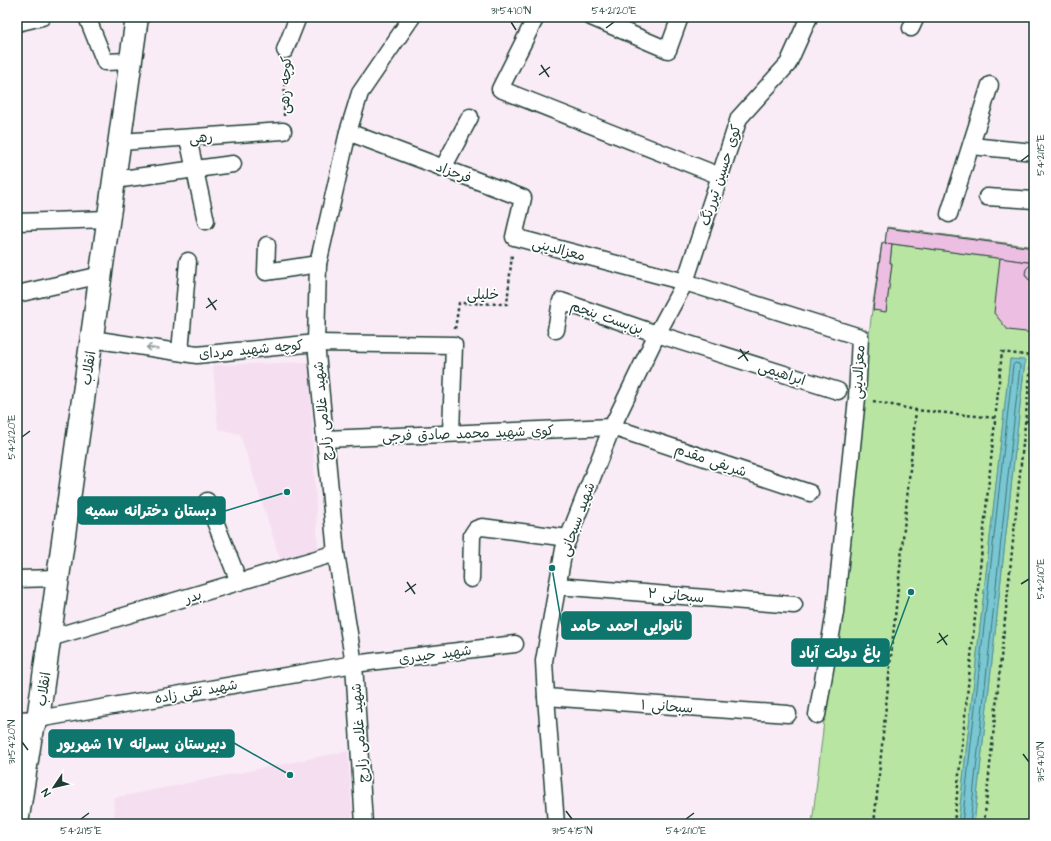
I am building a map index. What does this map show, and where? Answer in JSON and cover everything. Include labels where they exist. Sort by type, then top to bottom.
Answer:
[{"type":"main road","name":"انقلاب","points":[[17,823],[32,728],[38,719],[137,17]]},
{"type":"main road","points":[[32,824],[47,730],[38,719]]},
{"type":"street","points":[[17,23],[42,17]]},
{"type":"street","points":[[87,17],[105,62],[131,61]]},
{"type":"street","name":"کوچه رهی","points":[[285,50],[298,17]]},
{"type":"street","name":"شهید غلامی زارچ","points":[[364,824],[354,664],[336,553],[316,343],[318,264],[348,132],[360,93],[412,17]]},
{"type":"street","points":[[536,17],[500,89],[720,176]]},
{"type":"street","points":[[591,17],[668,50],[680,17]]},
{"type":"street","name":"کوی حسین تیررنگ","points":[[685,282],[739,118],[788,64],[809,17]]},
{"type":"street","points":[[949,214],[990,85]]},
{"type":"street","points":[[443,168],[470,117]]},
{"type":"street","name":"رهی","points":[[120,142],[283,130]]},
{"type":"street","name":"فرحزاد","points":[[348,132],[523,198],[514,237]]},
{"type":"street","points":[[188,138],[206,221]]},
{"type":"street","points":[[970,146],[1034,152]]},
{"type":"street","points":[[114,180],[234,164]]},
{"type":"street","points":[[987,197],[1034,200]]},
{"type":"street","points":[[17,222],[109,219]]},
{"type":"street","name":"معزالدینی","points":[[514,237],[685,282],[860,337],[857,398],[835,612],[817,715]]},
{"type":"street","points":[[267,245],[266,272],[318,264]]},
{"type":"street","points":[[180,352],[188,261]]},
{"type":"street","points":[[17,294],[101,275]]},
{"type":"street","name":"شهید سبحانی","points":[[556,824],[544,661],[564,549],[612,427],[657,334],[685,282]]},
{"type":"street","name":"بن‌بست پنجم","points":[[556,330],[561,301],[657,334]]},
{"type":"street","name":"ابراهیمی","points":[[657,334],[838,391]]},
{"type":"street","name":"کوچه شهید مردای","points":[[92,339],[197,355],[316,343],[454,346]]},
{"type":"street","points":[[451,433],[454,346]]},
{"type":"street","name":"کوی شهید محمد صادق فرجی","points":[[325,439],[612,427]]},
{"type":"street","name":"شریفی مقدم","points":[[612,427],[810,493]]},
{"type":"street","points":[[206,501],[239,582]]},
{"type":"street","points":[[471,579],[472,535],[476,530],[482,527],[568,538]]},
{"type":"street","name":"بدر","points":[[50,638],[336,553]]},
{"type":"street","points":[[17,579],[58,578]]},
{"type":"street","name":"سبحانی ۲","points":[[558,586],[794,605]]},
{"type":"street","name":"شهید حیدری","points":[[354,664],[515,644]]},
{"type":"street","name":"شهید تقی زاده","points":[[17,720],[38,719],[354,664]]},
{"type":"street","name":"سبحانی ۱","points":[[546,697],[788,714]]},
{"type":"path","name":"کوچه رهی","points":[[283,130],[285,50]]},
{"type":"path","name":"خلیلی","points":[[454,346],[459,303],[507,304],[514,237]]},
{"type":"path","points":[[954,824],[1002,352],[1033,354],[984,824]]},
{"type":"path","points":[[857,398],[916,410],[996,418]]},
{"type":"path","points":[[874,824],[916,410]]},
{"type":"path","points":[[1025,421],[1034,422]]},
{"type":"shaded area","points":[[309,362],[318,549],[280,559],[240,434],[218,429],[213,365]]},
{"type":"shaded area","points":[[348,751],[353,824],[115,824],[113,798]]},
{"type":"green space","points":[[887,227],[1034,247],[888,228],[885,243]]},
{"type":"green space","points":[[882,242],[885,243],[882,243],[873,310],[886,311],[892,264],[890,263],[892,244],[1034,263],[1034,824],[974,824],[1025,361],[1010,359],[958,824],[812,824],[872,310]]},
{"type":"water","points":[[1010,359],[1025,360],[974,824],[958,824]]},
{"type":"building","points":[[887,228],[1034,248],[1034,263],[885,243]]},
{"type":"building","points":[[882,243],[892,244],[890,263],[892,263],[886,312],[873,310]]},
{"type":"building","points":[[1000,258],[1034,263],[1034,333],[1008,330],[994,313]]},
{"type":"building","points":[[1034,265],[1034,281],[1028,279],[1025,274],[1026,269]]},
{"type":"place","name":"دبستان دخترانه سمیه","points":[[287,492]]},
{"type":"place","name":"نانوایی احمد حامد","points":[[552,568]]},
{"type":"place","name":"باغ دولت آباد","points":[[911,592]]},
{"type":"place","name":"دبیرستان پسرانه ۱۷ شهریور","points":[[290,775]]}]
